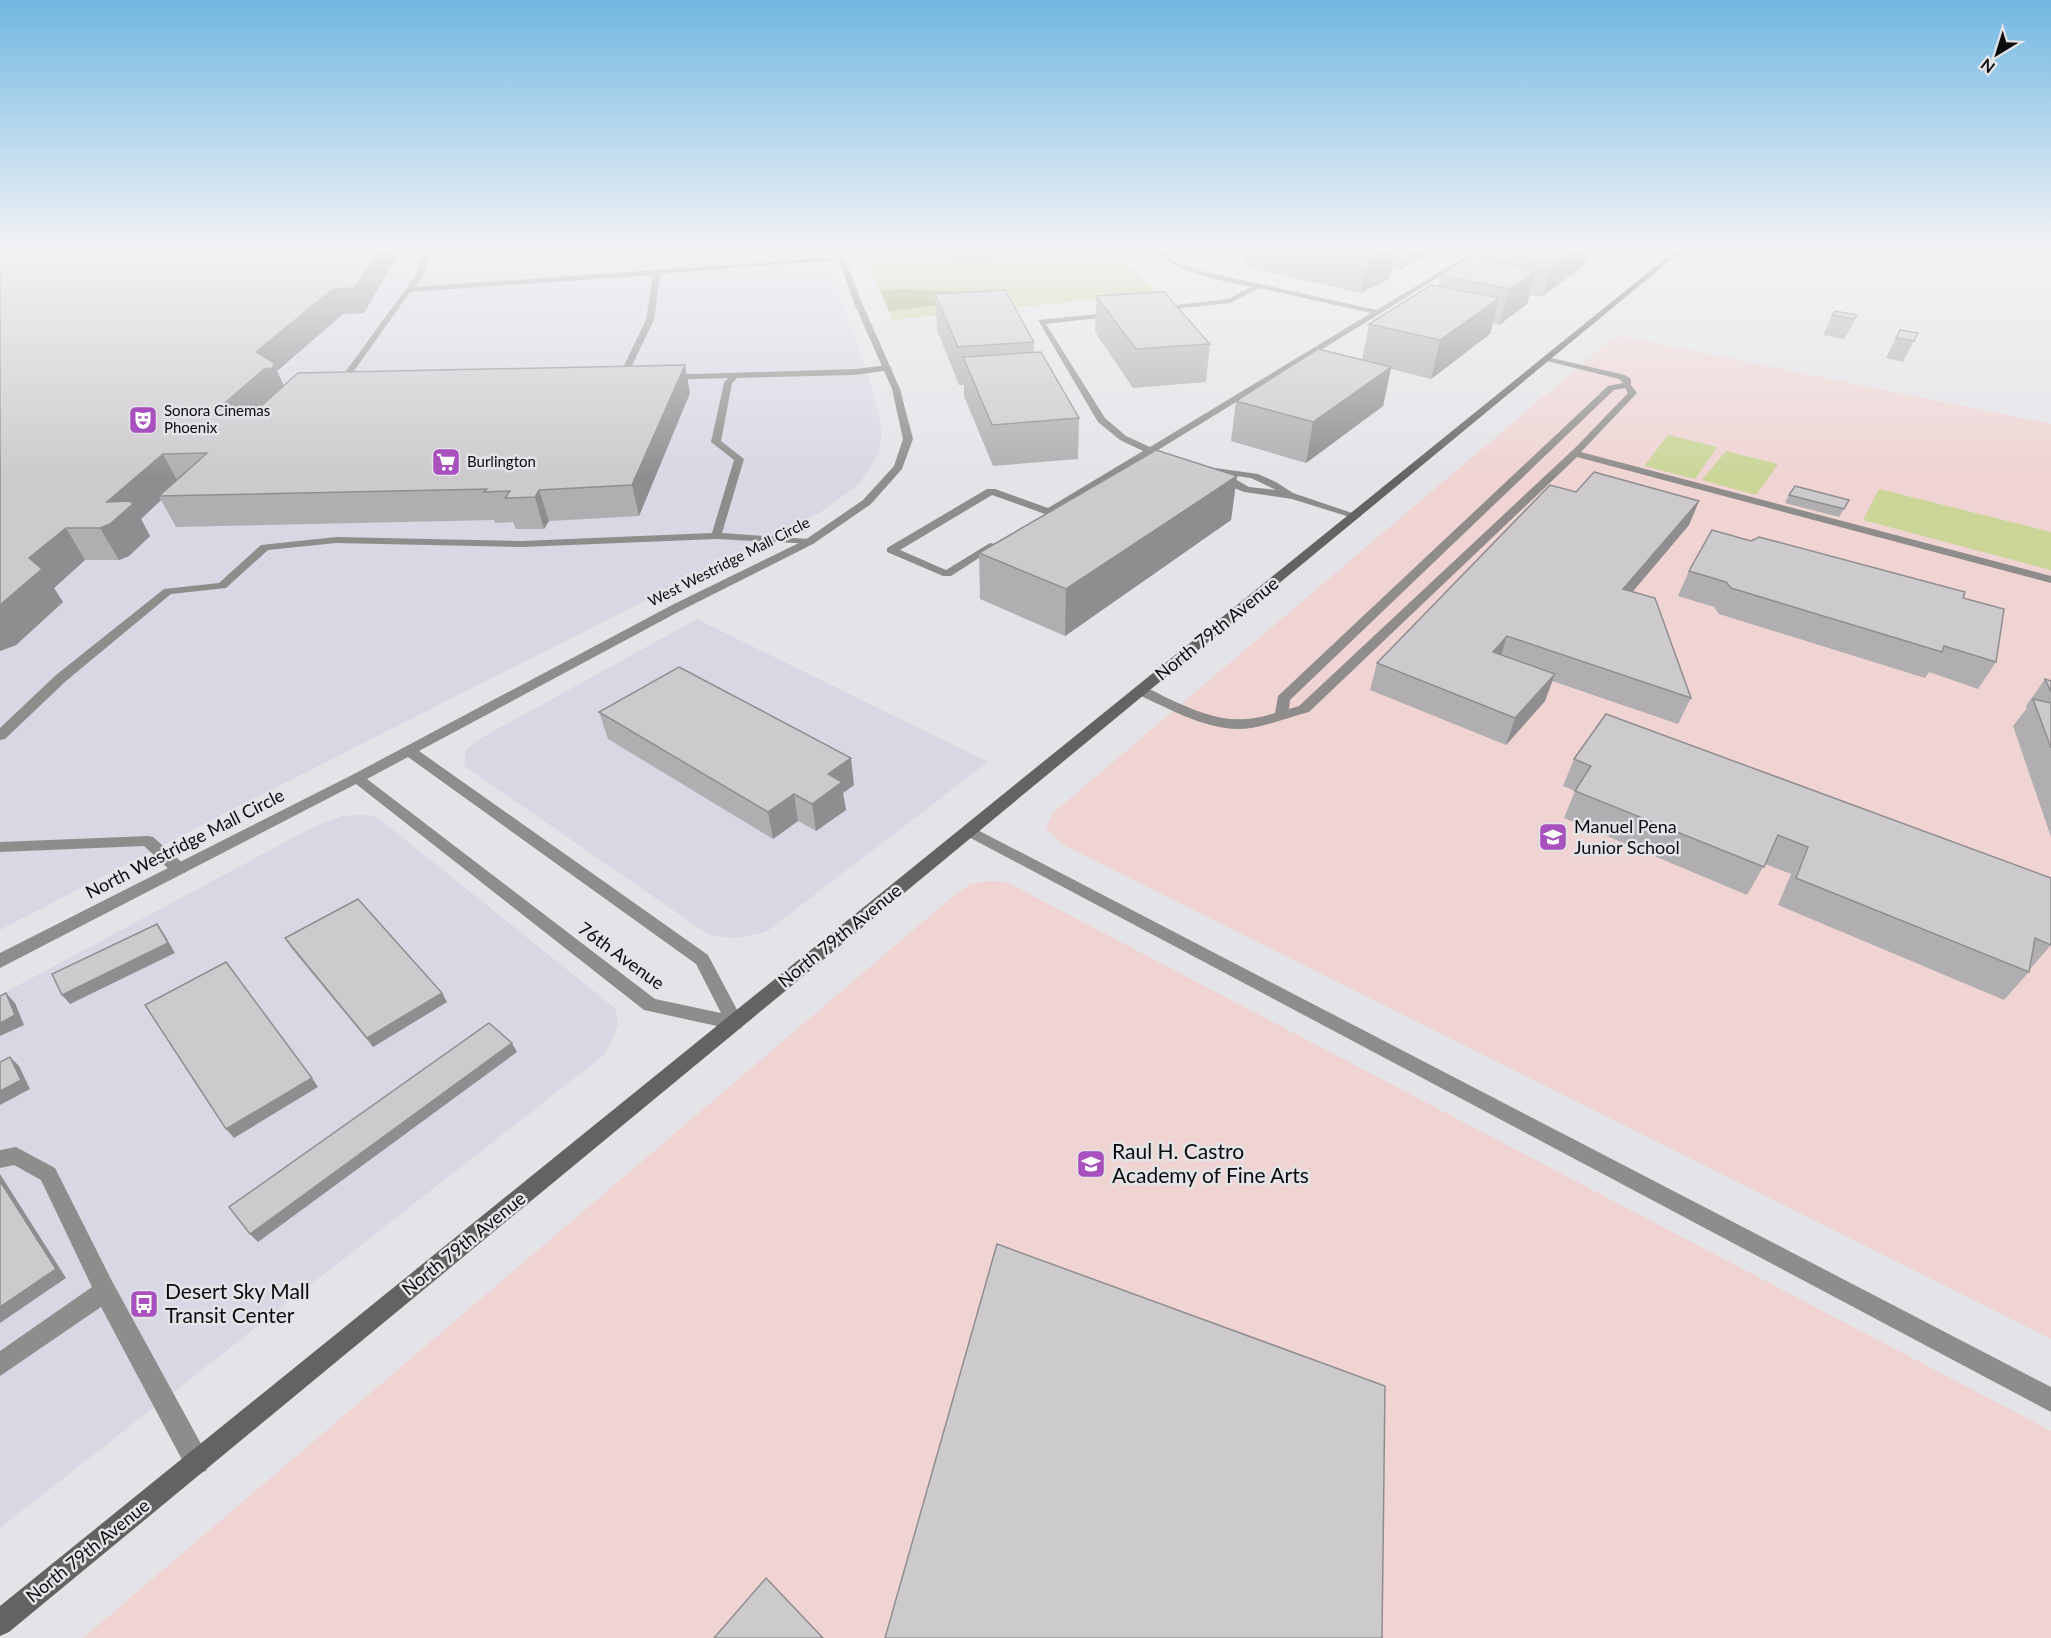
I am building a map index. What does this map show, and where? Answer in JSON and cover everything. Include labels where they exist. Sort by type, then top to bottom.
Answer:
[{"type":"street","points":[[376,382],[355,380],[349,375],[383,325]]},
{"type":"street","points":[[622,378],[647,325]]},
{"type":"street","name":"West Westridge Mall Circle","points":[[388,761],[676,608],[809,542],[867,502],[899,467],[908,440],[888,368],[868,325]]},
{"type":"street","points":[[1043,325],[1101,420],[1123,438],[1171,458]]},
{"type":"street","points":[[1039,518],[1354,325]]},
{"type":"street","name":"North 79th Avenue","points":[[0,1623],[1590,325]]},
{"type":"street","points":[[1141,691],[1204,717],[1239,725],[1264,722],[1282,712],[1304,709],[1574,453],[1633,393],[1627,385],[1628,381],[1611,373],[1550,359]]},
{"type":"street","points":[[1293,363],[1304,366]]},
{"type":"street","points":[[657,377],[855,372],[888,368]]},
{"type":"street","points":[[716,536],[739,459],[716,442],[728,383],[734,376]]},
{"type":"street","points":[[611,378],[633,378]]},
{"type":"street","points":[[1282,712],[1283,699],[1611,388],[1627,385]]},
{"type":"street","points":[[1574,453],[2051,580]]},
{"type":"street","points":[[1191,465],[1219,473],[1230,484],[1260,494],[1289,495],[1356,516]]},
{"type":"street","points":[[1008,537],[947,574],[891,550],[991,491],[1049,512]]},
{"type":"street","points":[[0,736],[61,678],[168,591],[222,586],[265,547],[336,540],[522,544],[716,536],[809,542]]},
{"type":"street","points":[[408,750],[702,960],[735,1023]]},
{"type":"street","name":"North Westridge Mall Circle","points":[[0,961],[388,761]]},
{"type":"street","name":"76th Avenue","points":[[357,778],[650,1005],[735,1023]]},
{"type":"street","points":[[970,831],[2051,1400]]},
{"type":"street","points":[[0,847],[148,842],[179,869]]},
{"type":"street","points":[[0,1159],[16,1156],[48,1174],[105,1291],[197,1462]]},
{"type":"street","points":[[0,1365],[105,1291]]},
{"type":"shaded area","points":[[0,325],[850,325],[873,391],[882,428],[881,441],[878,455],[859,484],[821,512],[239,806],[0,930]]},
{"type":"shaded area","name":"Manuel Pena Junior School","points":[[1616,335],[2051,424],[2051,1339],[1064,845],[1046,828],[1053,813]]},
{"type":"shaded area","points":[[697,619],[988,762],[766,932],[736,938],[709,935],[464,766],[466,750],[481,738]]},
{"type":"shaded area","name":"Desert Sky Mall Transit Center","points":[[342,816],[377,817],[616,1009],[618,1027],[604,1055],[0,1528],[0,995],[315,826]]},
{"type":"shaded area","name":"Raul H. Castro Academy of Fine Arts","points":[[987,881],[1006,882],[1018,888],[2051,1431],[2051,1638],[83,1638],[952,897],[969,885]]},
{"type":"green space","points":[[1668,435],[1717,447],[1695,479],[1644,466]]},
{"type":"green space","points":[[1726,451],[1778,464],[1756,495],[1702,480]]},
{"type":"green space","points":[[1879,489],[2051,532],[2051,570],[1863,520]]},
{"type":"building","points":[[0,325],[288,325],[256,352],[274,363],[273,368],[264,369],[218,409],[259,408],[298,373],[685,365],[632,485],[539,490],[535,497],[505,498],[510,491],[484,492],[487,489],[159,496],[207,453],[163,454],[107,502],[130,501],[133,504],[110,524],[100,528],[66,528],[29,558],[42,569],[0,605]]},
{"type":"building","points":[[949,325],[1025,325],[1034,342],[958,347]]},
{"type":"building","points":[[1118,325],[1194,325],[1210,344],[1136,349]]},
{"type":"building","points":[[1375,325],[1460,325],[1440,340]]},
{"type":"building","points":[[1900,330],[1918,333],[1914,341],[1896,338]]},
{"type":"building","points":[[1318,349],[1391,367],[1313,422],[1236,401]]},
{"type":"building","points":[[1041,352],[1079,418],[992,425],[963,357]]},
{"type":"building","points":[[1156,450],[1237,476],[1066,589],[979,553]]},
{"type":"building","points":[[1594,472],[1699,501],[1623,589],[1655,598],[1691,698],[1507,636],[1493,652],[1555,674],[1515,718],[1377,663],[1550,485],[1576,492]]},
{"type":"building","points":[[1795,486],[1849,500],[1844,509],[1789,495]]},
{"type":"building","points":[[1712,530],[1751,541],[1759,537],[1965,592],[1963,598],[2004,609],[1996,662],[1944,646],[1942,652],[1731,588],[1726,582],[1689,571]]},
{"type":"building","points":[[679,667],[851,758],[828,774],[842,782],[812,804],[794,794],[768,812],[599,712]]},
{"type":"building","points":[[2045,679],[2051,681],[2051,692]]},
{"type":"building","points":[[2033,699],[2051,703],[2051,748]]},
{"type":"building","points":[[1606,714],[2051,878],[2051,945],[2035,938],[2029,972],[1796,878],[1808,847],[1778,835],[1764,867],[1575,791],[1591,766],[1574,759]]},
{"type":"building","points":[[358,899],[442,993],[367,1038],[285,938]]},
{"type":"building","points":[[157,924],[168,943],[62,995],[52,974]]},
{"type":"building","points":[[226,962],[312,1078],[226,1129],[145,1005]]},
{"type":"building","points":[[6,993],[15,1015],[0,1023],[0,996]]},
{"type":"building","points":[[489,1023],[512,1043],[250,1234],[229,1207]]},
{"type":"building","points":[[10,1057],[21,1080],[0,1091],[0,1062]]},
{"type":"building","points":[[0,1181],[56,1269],[0,1307]]},
{"type":"building","points":[[997,1244],[1385,1386],[1382,1638],[885,1638]]},
{"type":"building","points":[[766,1578],[823,1638],[714,1638]]},
{"type":"place","name":"Sonora Cinemas Phoenix","points":[[143,420]]},
{"type":"place","name":"Burlington","points":[[446,462]]},
{"type":"place","name":"Manuel Pena Junior School","points":[[1553,837]]},
{"type":"place","name":"Raul H. Castro Academy of Fine Arts","points":[[1091,1164]]},
{"type":"place","name":"Desert Sky Mall Transit Center","points":[[144,1304]]}]
